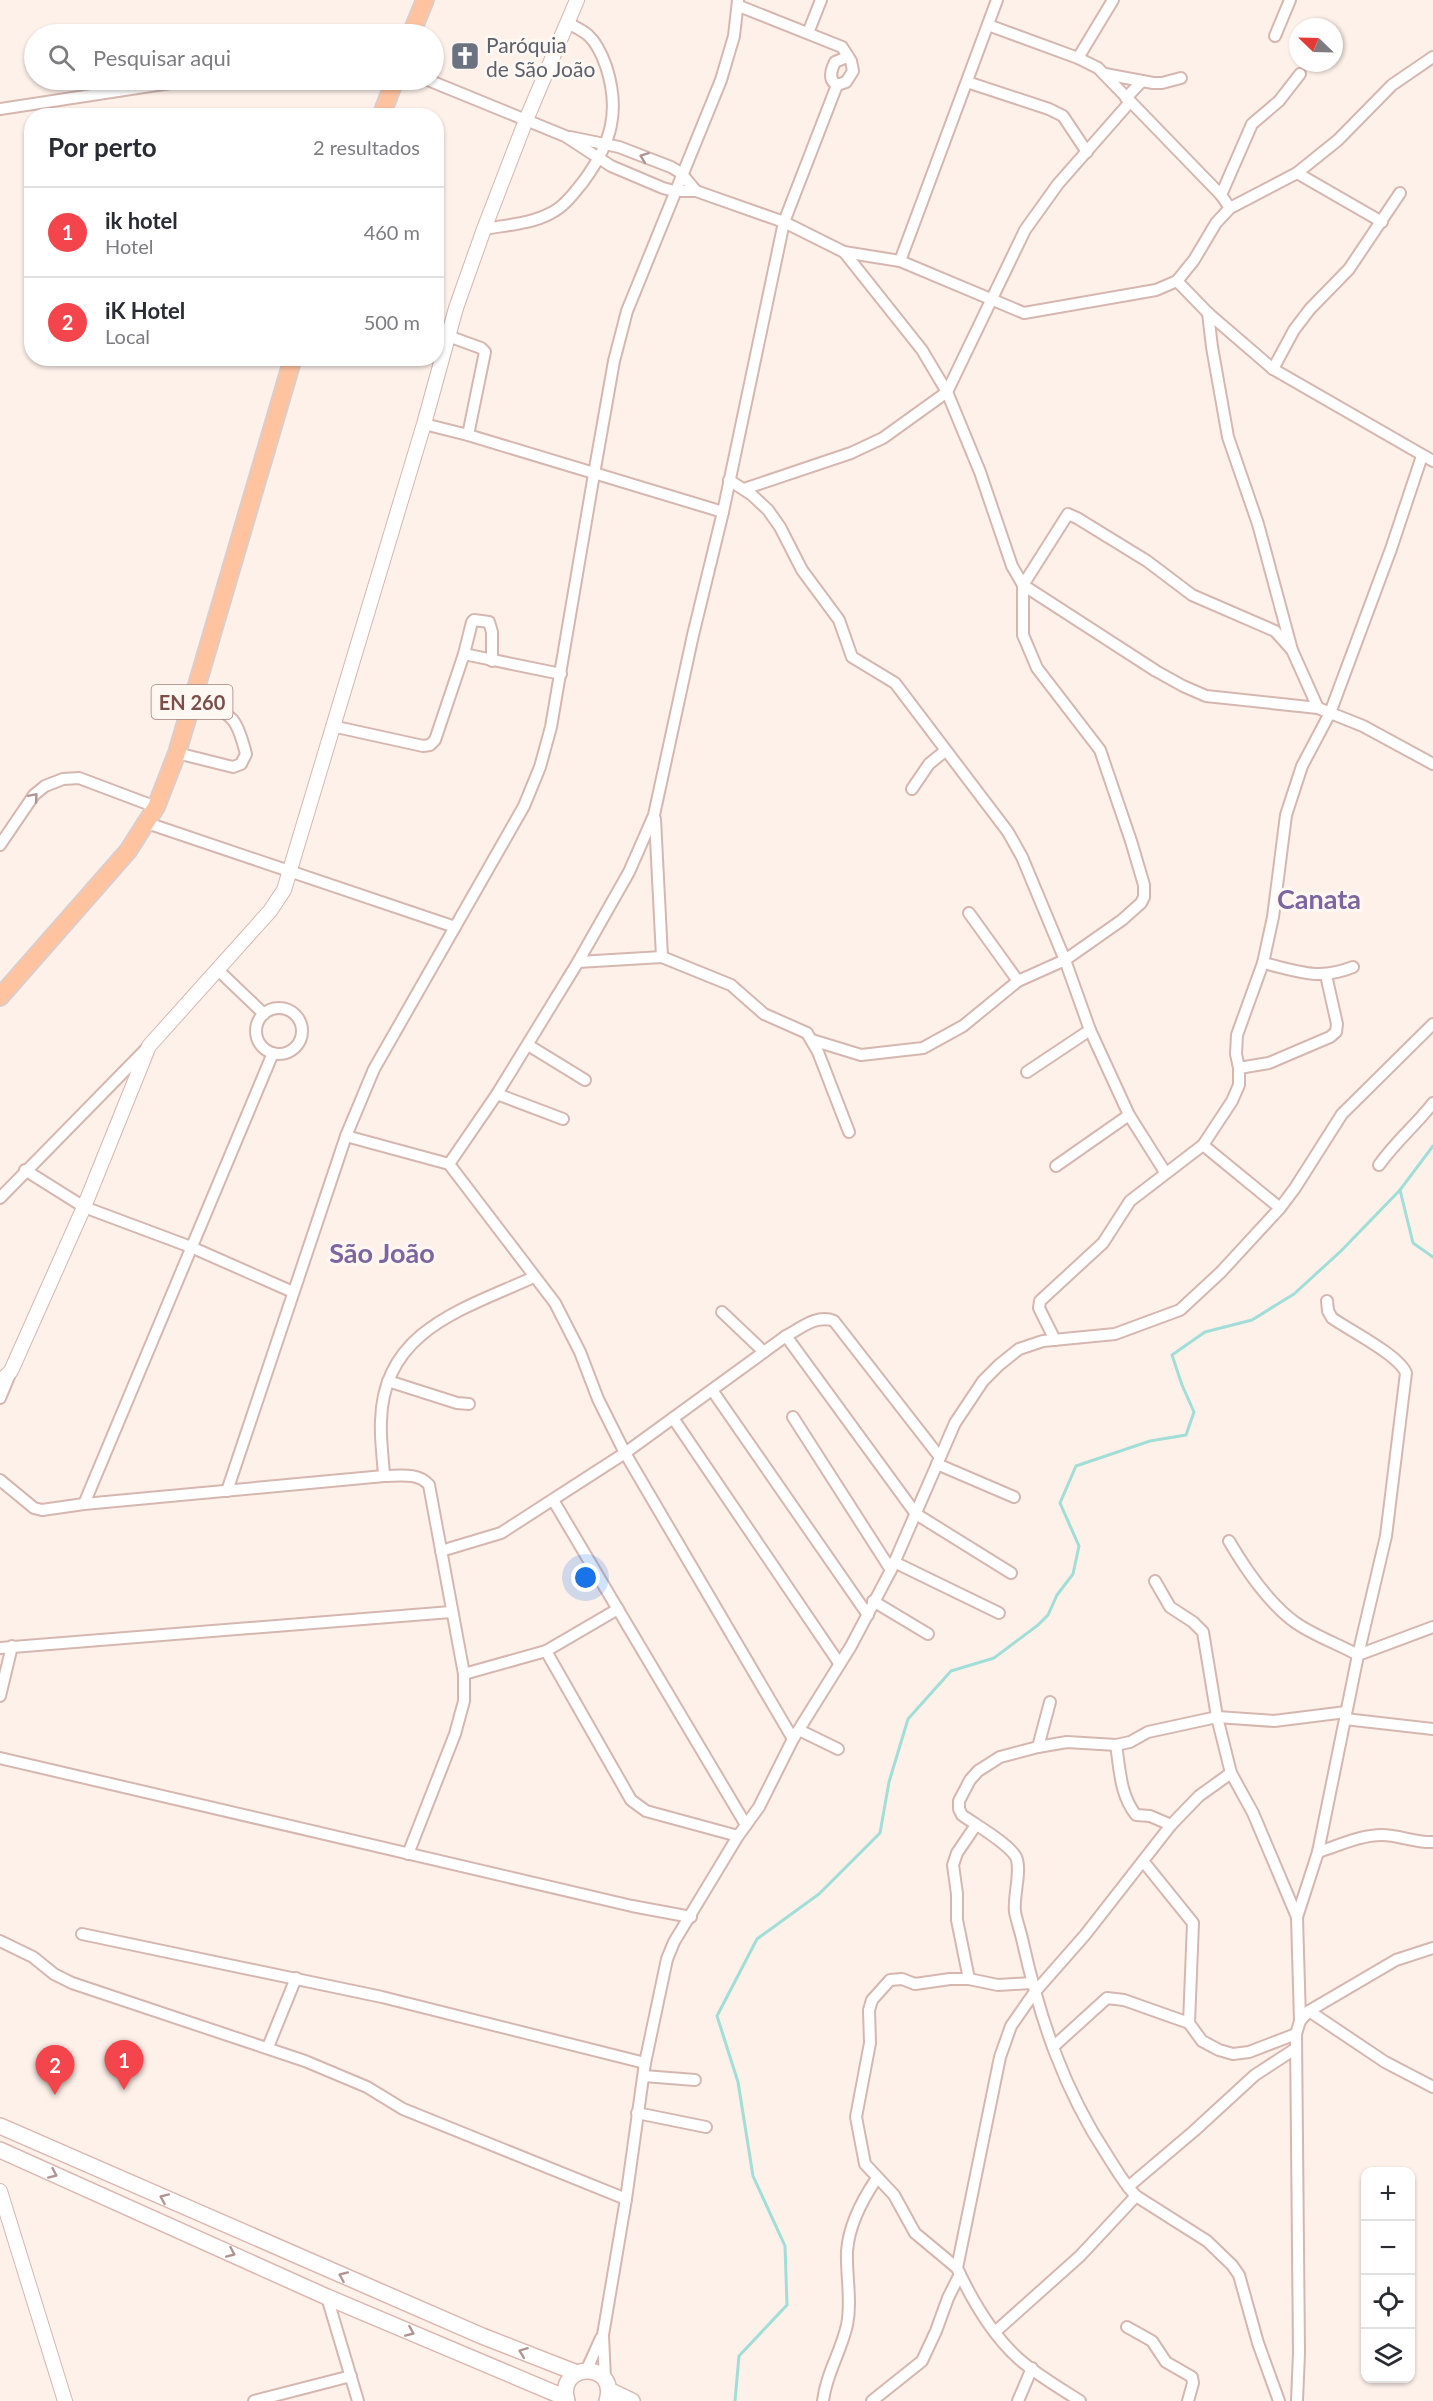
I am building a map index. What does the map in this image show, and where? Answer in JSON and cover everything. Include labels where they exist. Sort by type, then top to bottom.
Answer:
[{"type":"main road","points":[[415,24],[425,0]]},
{"type":"main road","points":[[384,108],[390,90]]},
{"type":"main road","name":"EN 260","points":[[0,997],[128,851],[156,807],[177,753],[291,366]]},
{"type":"main road","points":[[0,2126],[482,2336],[582,2372],[593,2371],[607,2390],[632,2401]]},
{"type":"main road","points":[[0,2150],[327,2297],[567,2400],[567,2384],[582,2372]]},
{"type":"street","points":[[444,351],[484,229],[526,120],[577,0]]},
{"type":"street","points":[[808,33],[821,0]]},
{"type":"street","points":[[900,261],[997,0]]},
{"type":"street","points":[[1078,58],[1113,0]]},
{"type":"street","points":[[1275,36],[1290,0]]},
{"type":"street","points":[[227,1491],[346,1136],[374,1070],[524,806],[540,766],[551,727],[561,674],[614,361],[627,311],[681,173],[721,80],[734,36],[738,3],[842,47],[851,61],[853,70],[846,82],[837,85]]},
{"type":"street","points":[[484,229],[518,224],[551,213],[570,198],[599,160],[611,125],[614,104],[610,79],[601,52],[589,36],[568,23]]},
{"type":"street","points":[[988,25],[1078,58],[1104,74],[1230,207]]},
{"type":"street","points":[[837,85],[831,77],[832,68],[840,58],[847,57]]},
{"type":"street","points":[[565,136],[599,160],[674,191],[696,190],[784,222],[844,252],[900,261],[1024,313],[1156,290],[1177,281],[1194,260],[1216,223],[1230,207],[1297,173],[1338,140],[1392,85],[1433,57]]},
{"type":"street","points":[[1104,74],[1162,83],[1181,78]]},
{"type":"street","points":[[1221,195],[1252,124],[1279,101],[1300,74]]},
{"type":"street","points":[[744,489],[851,453],[883,438],[947,392],[1025,230],[1058,184],[1087,152],[1142,81]]},
{"type":"street","points":[[967,82],[1049,109],[1063,116],[1087,152]]},
{"type":"street","points":[[449,1164],[497,1094],[578,962],[629,872],[654,815],[693,635],[723,512],[784,222],[837,85]]},
{"type":"street","points":[[444,87],[565,136],[619,147],[671,167],[681,173],[696,190]]},
{"type":"street","points":[[0,109],[124,90]]},
{"type":"street","points":[[1297,173],[1382,222]]},
{"type":"street","points":[[1273,369],[1294,330],[1310,309],[1349,269],[1400,193]]},
{"type":"street","points":[[844,252],[922,350],[947,392],[980,472],[1012,566],[1023,585],[1156,671],[1206,696],[1318,708],[1363,726],[1433,764]]},
{"type":"street","points":[[1177,281],[1208,313],[1273,369],[1433,462]]},
{"type":"street","points":[[1208,313],[1228,437],[1258,524],[1292,650],[1318,708]]},
{"type":"street","points":[[448,336],[481,348],[484,352],[468,435]]},
{"type":"street","points":[[0,1198],[149,1046],[270,911],[284,890],[440,366]]},
{"type":"street","points":[[424,424],[468,435],[723,512]]},
{"type":"street","points":[[1055,1340],[1039,1308],[1040,1301],[1103,1243],[1130,1201],[1203,1144],[1232,1101],[1239,1084],[1236,1054],[1238,1035],[1263,963],[1273,917],[1286,815],[1302,766],[1330,713],[1391,549],[1422,456]]},
{"type":"street","points":[[729,480],[744,489],[768,510],[780,527],[802,570],[839,620],[852,657],[895,683],[1008,832],[1022,857],[1065,960],[1090,1030],[1129,1115],[1165,1172]]},
{"type":"street","points":[[812,1040],[861,1055],[923,1048],[963,1026],[1018,981],[1065,960],[1122,920],[1141,903],[1144,897],[1144,885],[1128,831],[1100,750],[1044,678],[1029,654],[1021,621],[1023,585],[1068,514],[1147,561],[1192,595],[1275,631],[1292,650]]},
{"type":"street","points":[[332,726],[423,746],[430,745],[435,740],[474,620],[489,622],[492,632],[492,661]]},
{"type":"street","points":[[464,654],[561,674]]},
{"type":"street","points":[[177,753],[233,767],[241,764],[246,754],[239,726],[231,717],[193,699]]},
{"type":"street","points":[[912,789],[924,769],[945,751]]},
{"type":"street","points":[[0,845],[34,795],[45,786],[63,779],[79,778],[156,807]]},
{"type":"street","points":[[654,815],[662,957]]},
{"type":"street","points":[[147,823],[455,927]]},
{"type":"street","points":[[969,914],[1018,981]]},
{"type":"street","points":[[578,962],[662,957],[731,985],[764,1014],[807,1033],[812,1040],[849,1132]]},
{"type":"street","points":[[1263,963],[1316,975],[1326,975],[1353,967]]},
{"type":"street","points":[[217,969],[264,1014]]},
{"type":"street","points":[[1239,1068],[1269,1063],[1330,1037],[1336,1032],[1337,1024],[1326,975]]},
{"type":"street","points":[[286,1009],[297,1017],[302,1030],[299,1043],[295,1048],[281,1054],[265,1049],[259,1042],[256,1032],[259,1020],[264,1014],[272,1010],[286,1009]]},
{"type":"street","points":[[607,2390],[603,2335],[626,2199],[645,2063],[667,1959],[674,1941],[691,1917],[738,1836],[759,1807],[796,1735],[868,1614],[916,1514],[938,1460],[968,1401],[999,1365],[1019,1349],[1043,1341],[1115,1334],[1180,1310],[1221,1272],[1280,1208],[1342,1114],[1433,1024]]},
{"type":"street","points":[[1027,1072],[1090,1030]]},
{"type":"street","points":[[528,1045],[585,1080]]},
{"type":"street","points":[[0,1398],[84,1207],[149,1046]]},
{"type":"street","points":[[84,1504],[273,1053]]},
{"type":"street","points":[[497,1094],[562,1119]]},
{"type":"street","points":[[1379,1165],[1394,1143],[1433,1103]]},
{"type":"street","points":[[1056,1166],[1129,1115]]},
{"type":"street","points":[[346,1136],[449,1164],[555,1303],[580,1352],[598,1399],[625,1453],[796,1735],[838,1749]]},
{"type":"street","points":[[1203,1144],[1280,1208]]},
{"type":"street","points":[[26,1170],[84,1207],[190,1247],[293,1292]]},
{"type":"street","points":[[384,1476],[381,1419],[387,1382],[396,1362],[411,1343],[435,1324],[534,1277]]},
{"type":"street","points":[[1298,2401],[1299,2239],[1295,2049],[1300,2021],[1297,1917],[1318,1852],[1358,1655],[1386,1536],[1406,1373],[1404,1367],[1332,1318],[1328,1311],[1327,1301]]},
{"type":"street","points":[[722,1312],[764,1352]]},
{"type":"street","points":[[441,1551],[501,1533],[625,1453],[786,1336],[814,1320],[829,1319],[834,1322],[938,1460],[1014,1497]]},
{"type":"street","points":[[786,1336],[916,1514],[1011,1573]]},
{"type":"street","points":[[0,1382],[11,1371]]},
{"type":"street","points":[[387,1382],[457,1403],[469,1404]]},
{"type":"street","points":[[712,1390],[868,1614]]},
{"type":"street","points":[[793,1417],[892,1566],[999,1613]]},
{"type":"street","points":[[673,1418],[840,1663]]},
{"type":"street","points":[[0,1480],[34,1509],[42,1510],[84,1504],[384,1476],[414,1476],[424,1479],[429,1485],[464,1674],[464,1701],[455,1734],[408,1854]]},
{"type":"street","points":[[553,1500],[746,1825]]},
{"type":"street","points":[[1229,1541],[1241,1562],[1281,1610],[1297,1623],[1358,1655],[1433,1627]]},
{"type":"street","points":[[1155,1581],[1170,1607],[1193,1622],[1203,1632],[1217,1718],[1231,1773],[1252,1813],[1297,1917]]},
{"type":"street","points":[[873,1601],[928,1634]]},
{"type":"street","points":[[464,1674],[546,1651],[618,1609]]},
{"type":"street","points":[[0,1696],[6,1647],[451,1612]]},
{"type":"street","points":[[546,1651],[631,1800],[646,1811],[738,1836]]},
{"type":"street","points":[[1038,1747],[1050,1702]]},
{"type":"street","points":[[1279,2401],[1258,2343],[1239,2275],[1207,2241],[1136,2196],[1094,2136],[1061,2069],[1033,1988],[1015,1911],[1018,1862],[1015,1855],[963,1815],[959,1809],[960,1801],[970,1780],[978,1771],[1000,1757],[1067,1742],[1116,1746],[1130,1743],[1145,1733],[1217,1718],[1274,1721],[1346,1715],[1433,1729]]},
{"type":"street","points":[[1116,1746],[1126,1800],[1132,1810],[1136,1815],[1150,1816],[1171,1826]]},
{"type":"street","points":[[0,1758],[632,1906],[691,1917]]},
{"type":"street","points":[[872,2401],[922,2361],[936,2331],[958,2271],[1000,2057],[1011,2026],[1033,1988],[1085,1935],[1171,1826],[1199,1796],[1231,1773]]},
{"type":"street","points":[[969,1979],[957,1920],[957,1894],[953,1865],[957,1853],[976,1825]]},
{"type":"street","points":[[1318,1852],[1371,1836],[1383,1835],[1425,1843],[1433,1842]]},
{"type":"street","points":[[1143,1861],[1193,1923],[1189,2023]]},
{"type":"street","points":[[82,1934],[382,1997],[645,2063]]},
{"type":"street","points":[[0,1941],[33,1957],[54,1974],[72,1983],[268,2047],[367,2087],[403,2109],[626,2199]]},
{"type":"street","points":[[1300,2021],[1309,2011],[1396,1960],[1433,1948]]},
{"type":"street","points":[[268,2047],[296,1978]]},
{"type":"street","points":[[1033,1988],[998,1985],[969,1979],[915,1984],[902,1979],[890,1980],[872,2000],[869,2010],[870,2049],[856,2117],[865,2164],[894,2195],[915,2233],[958,2271],[995,2332],[1018,2359],[1080,2401]]},
{"type":"street","points":[[1053,2047],[1107,1998],[1124,2000],[1189,2023],[1202,2041],[1233,2054],[1249,2052],[1296,2034]]},
{"type":"street","points":[[1309,2011],[1385,2062],[1433,2087]]},
{"type":"street","points":[[1128,2187],[1255,2075],[1295,2049]]},
{"type":"street","points":[[644,2076],[694,2080]]},
{"type":"street","points":[[637,2113],[706,2127]]},
{"type":"street","points":[[823,2401],[825,2386],[842,2344],[849,2316],[847,2249],[858,2210],[876,2178]]},
{"type":"street","points":[[0,2191],[65,2401]]},
{"type":"street","points":[[995,2332],[1080,2256],[1136,2196]]},
{"type":"street","points":[[327,2297],[358,2401]]},
{"type":"street","points":[[1127,2327],[1152,2341],[1166,2362],[1192,2377],[1193,2382],[1188,2401]]},
{"type":"street","points":[[582,2372],[603,2335]]},
{"type":"street","points":[[1018,2401],[1032,2368]]},
{"type":"street","points":[[254,2401],[351,2376]]},
{"type":"waterway","points":[[735,2401],[739,2356],[787,2305],[785,2246],[753,2176],[738,2082],[717,2016],[757,1939],[819,1894],[880,1833],[889,1782],[908,1719],[951,1671],[994,1658],[1048,1615],[1057,1595],[1073,1574],[1079,1546],[1060,1503],[1076,1466],[1150,1441],[1186,1435],[1194,1412],[1172,1355],[1205,1332],[1252,1320],[1294,1294],[1341,1251],[1400,1190],[1433,1146]]},
{"type":"waterway","points":[[1400,1190],[1413,1243],[1433,1257]]},
{"type":"place","name":"Paróquia de São João","points":[[465,56]]},
{"type":"place","name":"ik hotel","points":[[124,2090]]},
{"type":"place","name":"iK Hotel","points":[[55,2095]]},
{"type":"district","name":"Canata","points":[[1319,898]]},
{"type":"district","name":"São João","points":[[382,1252]]}]
